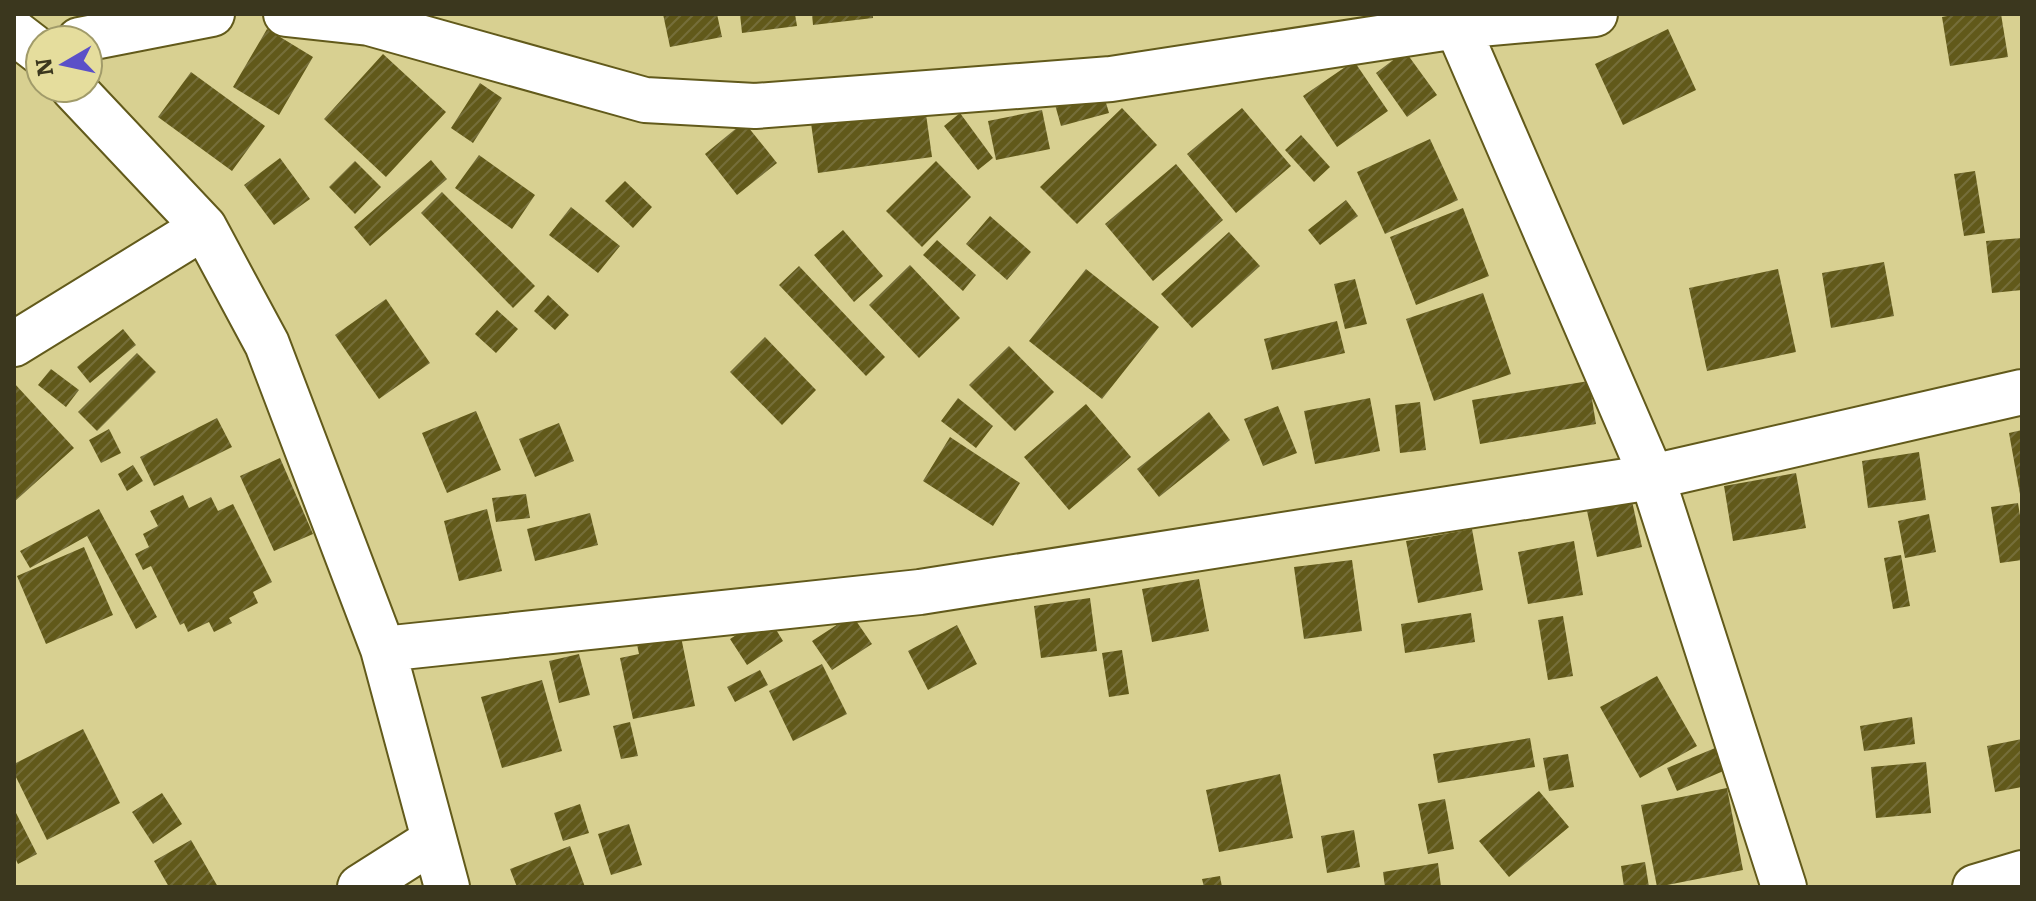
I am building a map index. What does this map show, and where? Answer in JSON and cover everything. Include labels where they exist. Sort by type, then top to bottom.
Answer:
[{"type":"street","points":[[104,35],[212,14]]},
{"type":"street","points":[[286,14],[369,23],[645,100],[755,106],[1111,79],[1456,20],[1595,14]]},
{"type":"street","points":[[1456,20],[1652,477],[1784,887]]},
{"type":"street","points":[[88,104],[204,227],[267,344],[383,649],[447,887]]},
{"type":"street","points":[[14,344],[204,227]]},
{"type":"street","points":[[383,649],[920,592],[1652,477],[2022,392]]},
{"type":"street","points":[[360,887],[434,840]]},
{"type":"street","points":[[1975,887],[2022,873]]},
{"type":"building","points":[[663,14],[717,14],[722,37],[670,47]]},
{"type":"building","points":[[740,14],[795,14],[797,26],[742,33]]},
{"type":"building","points":[[812,14],[873,14],[873,18],[813,25]]},
{"type":"building","points":[[2001,14],[2008,57],[1950,66],[1942,17]]},
{"type":"building","points":[[267,29],[313,57],[279,115],[233,87]]},
{"type":"building","points":[[1668,29],[1696,90],[1623,125],[1595,64]]},
{"type":"building","points":[[1405,51],[1437,95],[1407,117],[1376,73]]},
{"type":"building","points":[[383,54],[446,112],[386,177],[324,119]]},
{"type":"building","points":[[1354,61],[1388,111],[1337,147],[1303,96]]},
{"type":"building","points":[[191,72],[265,126],[232,171],[158,117]]},
{"type":"building","points":[[480,83],[502,98],[473,143],[451,128]]},
{"type":"building","points":[[1102,89],[1109,113],[1061,126],[1054,101]]},
{"type":"building","points":[[924,100],[932,157],[818,173],[810,116]]},
{"type":"building","points":[[1122,108],[1157,145],[1077,224],[1040,187]]},
{"type":"building","points":[[1242,108],[1291,166],[1236,213],[1187,154]]},
{"type":"building","points":[[1042,110],[1050,149],[996,160],[988,121]]},
{"type":"building","points":[[960,113],[993,158],[978,170],[944,126]]},
{"type":"building","points":[[744,122],[777,163],[737,195],[705,154]]},
{"type":"building","points":[[1301,135],[1330,167],[1314,182],[1285,150]]},
{"type":"building","points":[[1430,139],[1458,200],[1385,234],[1357,172]]},
{"type":"building","points":[[479,155],[535,195],[512,229],[455,188]]},
{"type":"building","points":[[280,158],[310,199],[274,225],[244,185]]},
{"type":"building","points":[[431,160],[447,179],[370,246],[354,227]]},
{"type":"building","points":[[355,161],[381,187],[355,214],[329,187]]},
{"type":"building","points":[[936,161],[971,197],[922,247],[886,211]]},
{"type":"building","points":[[1176,164],[1223,220],[1153,281],[1105,224]]},
{"type":"building","points":[[1975,171],[1985,233],[1964,236],[1954,174]]},
{"type":"building","points":[[625,181],[652,207],[633,228],[605,201]]},
{"type":"building","points":[[442,192],[535,286],[513,308],[421,213]]},
{"type":"building","points":[[1346,200],[1358,216],[1320,245],[1308,230]]},
{"type":"building","points":[[571,207],[620,246],[598,273],[549,235]]},
{"type":"building","points":[[1463,208],[1489,276],[1416,305],[1390,237]]},
{"type":"building","points":[[990,216],[1031,252],[1007,280],[966,244]]},
{"type":"building","points":[[843,230],[883,276],[854,302],[814,255]]},
{"type":"building","points":[[1229,232],[1260,266],[1192,328],[1161,294]]},
{"type":"building","points":[[2022,238],[2022,290],[1992,293],[1986,241]]},
{"type":"building","points":[[937,240],[976,275],[963,291],[923,255]]},
{"type":"building","points":[[1884,262],[1894,316],[1831,328],[1822,273]]},
{"type":"building","points":[[910,265],[960,318],[919,358],[869,305]]},
{"type":"building","points":[[799,266],[885,357],[866,376],[779,285]]},
{"type":"building","points":[[1086,269],[1159,327],[1102,399],[1029,341]]},
{"type":"building","points":[[1778,269],[1796,352],[1707,371],[1689,288]]},
{"type":"building","points":[[1355,279],[1367,324],[1345,329],[1334,284]]},
{"type":"building","points":[[1483,293],[1511,374],[1434,401],[1406,319]]},
{"type":"building","points":[[548,295],[569,315],[555,330],[534,311]]},
{"type":"building","points":[[386,299],[430,363],[379,399],[335,335]]},
{"type":"building","points":[[497,310],[518,329],[496,353],[475,334]]},
{"type":"building","points":[[1337,321],[1345,353],[1272,370],[1264,339]]},
{"type":"building","points":[[123,329],[136,345],[90,383],[77,367]]},
{"type":"building","points":[[765,337],[816,390],[782,425],[730,372]]},
{"type":"building","points":[[1009,346],[1054,392],[1015,431],[969,385]]},
{"type":"building","points":[[137,353],[156,372],[97,431],[78,412]]},
{"type":"building","points":[[51,369],[79,390],[66,407],[38,385]]},
{"type":"building","points":[[1589,381],[1596,424],[1480,444],[1472,400]]},
{"type":"building","points":[[14,383],[74,448],[14,502]]},
{"type":"building","points":[[958,398],[993,426],[976,448],[941,421]]},
{"type":"building","points":[[1370,398],[1380,451],[1315,464],[1304,411]]},
{"type":"building","points":[[1420,402],[1426,450],[1400,453],[1395,405]]},
{"type":"building","points":[[1086,404],[1131,457],[1069,510],[1024,457]]},
{"type":"building","points":[[1278,406],[1297,453],[1263,466],[1244,419]]},
{"type":"building","points":[[476,411],[501,470],[447,493],[422,433]]},
{"type":"building","points":[[1209,412],[1230,440],[1159,497],[1137,469]]},
{"type":"building","points":[[217,418],[232,447],[154,486],[140,457]]},
{"type":"building","points":[[559,423],[574,461],[535,477],[519,439]]},
{"type":"building","points":[[109,429],[121,453],[101,463],[89,440]]},
{"type":"building","points":[[2022,430],[2022,494],[2020,494],[2009,433]]},
{"type":"building","points":[[950,437],[1020,483],[993,526],[923,481]]},
{"type":"building","points":[[1919,452],[1926,500],[1868,508],[1862,461]]},
{"type":"building","points":[[280,458],[313,534],[274,551],[240,476]]},
{"type":"building","points":[[133,465],[143,481],[127,491],[118,474]]},
{"type":"building","points":[[1796,473],[1806,528],[1733,541],[1724,486]]},
{"type":"building","points":[[526,494],[530,518],[496,522],[492,498]]},
{"type":"building","points":[[183,495],[189,508],[211,497],[218,511],[233,504],[272,582],[253,592],[258,603],[229,618],[232,623],[214,632],[209,622],[188,632],[184,623],[180,625],[151,566],[143,570],[135,554],[149,547],[143,534],[158,526],[150,511]]},
{"type":"building","points":[[1632,501],[1642,547],[1597,557],[1587,511]]},
{"type":"building","points":[[2018,503],[2022,560],[2000,563],[1991,507]]},
{"type":"building","points":[[99,509],[157,617],[136,629],[87,536],[30,568],[20,551]]},
{"type":"building","points":[[487,509],[502,571],[459,581],[444,521]]},
{"type":"building","points":[[590,513],[598,545],[535,561],[527,529]]},
{"type":"building","points":[[1929,514],[1936,552],[1905,558],[1898,521]]},
{"type":"building","points":[[1472,529],[1483,590],[1418,603],[1406,541]]},
{"type":"building","points":[[1574,541],[1583,595],[1528,604],[1518,552]]},
{"type":"building","points":[[84,547],[113,615],[46,644],[17,576]]},
{"type":"building","points":[[1901,555],[1910,606],[1893,609],[1884,558]]},
{"type":"building","points":[[1352,560],[1362,631],[1304,639],[1294,567]]},
{"type":"building","points":[[1199,579],[1209,631],[1152,642],[1142,589]]},
{"type":"building","points":[[1090,598],[1097,651],[1041,658],[1034,606]]},
{"type":"building","points":[[1471,613],[1475,642],[1405,653],[1401,624]]},
{"type":"building","points":[[767,615],[783,641],[747,665],[730,639]]},
{"type":"building","points":[[852,615],[872,644],[832,670],[812,641]]},
{"type":"building","points":[[1563,616],[1573,676],[1548,680],[1538,620]]},
{"type":"building","points":[[957,625],[977,664],[928,690],[908,651]]},
{"type":"building","points":[[679,627],[695,706],[633,719],[620,658],[639,654],[635,635]]},
{"type":"building","points":[[1122,650],[1129,694],[1109,697],[1102,653]]},
{"type":"building","points":[[579,654],[590,695],[559,703],[549,661]]},
{"type":"building","points":[[822,664],[847,714],[793,741],[769,691]]},
{"type":"building","points":[[760,670],[768,685],[735,702],[727,687]]},
{"type":"building","points":[[1657,676],[1697,746],[1640,778],[1600,707]]},
{"type":"building","points":[[542,680],[562,751],[502,768],[481,697]]},
{"type":"building","points":[[1912,717],[1915,744],[1864,751],[1860,726]]},
{"type":"building","points":[[630,722],[638,756],[621,759],[613,726]]},
{"type":"building","points":[[83,729],[120,803],[47,840],[14,773],[14,764]]},
{"type":"building","points":[[1530,738],[1535,767],[1438,783],[1433,754]]},
{"type":"building","points":[[2022,739],[2022,787],[1995,792],[1987,746]]},
{"type":"building","points":[[1732,741],[1742,763],[1677,791],[1667,768]]},
{"type":"building","points":[[1568,754],[1574,787],[1549,791],[1543,758]]},
{"type":"building","points":[[1926,762],[1931,813],[1876,818],[1871,767]]},
{"type":"building","points":[[1280,774],[1293,838],[1219,852],[1206,790]]},
{"type":"building","points":[[1727,788],[1743,870],[1657,887],[1641,805]]},
{"type":"building","points":[[1539,791],[1569,827],[1509,877],[1479,841]]},
{"type":"building","points":[[162,793],[182,824],[153,844],[132,812]]},
{"type":"building","points":[[1445,799],[1454,849],[1428,854],[1418,804]]},
{"type":"building","points":[[580,804],[589,833],[563,841],[554,813]]},
{"type":"building","points":[[14,809],[37,854],[18,864],[14,856]]},
{"type":"building","points":[[629,824],[642,865],[611,875],[598,834]]},
{"type":"building","points":[[1354,830],[1360,867],[1327,873],[1321,836]]},
{"type":"building","points":[[191,840],[218,887],[169,887],[154,861]]},
{"type":"building","points":[[570,846],[585,887],[517,887],[510,869]]},
{"type":"building","points":[[1645,862],[1649,887],[1624,887],[1621,866]]},
{"type":"building","points":[[1438,863],[1441,887],[1385,887],[1383,872]]},
{"type":"building","points":[[1220,876],[1222,887],[1204,887],[1202,879]]}]
